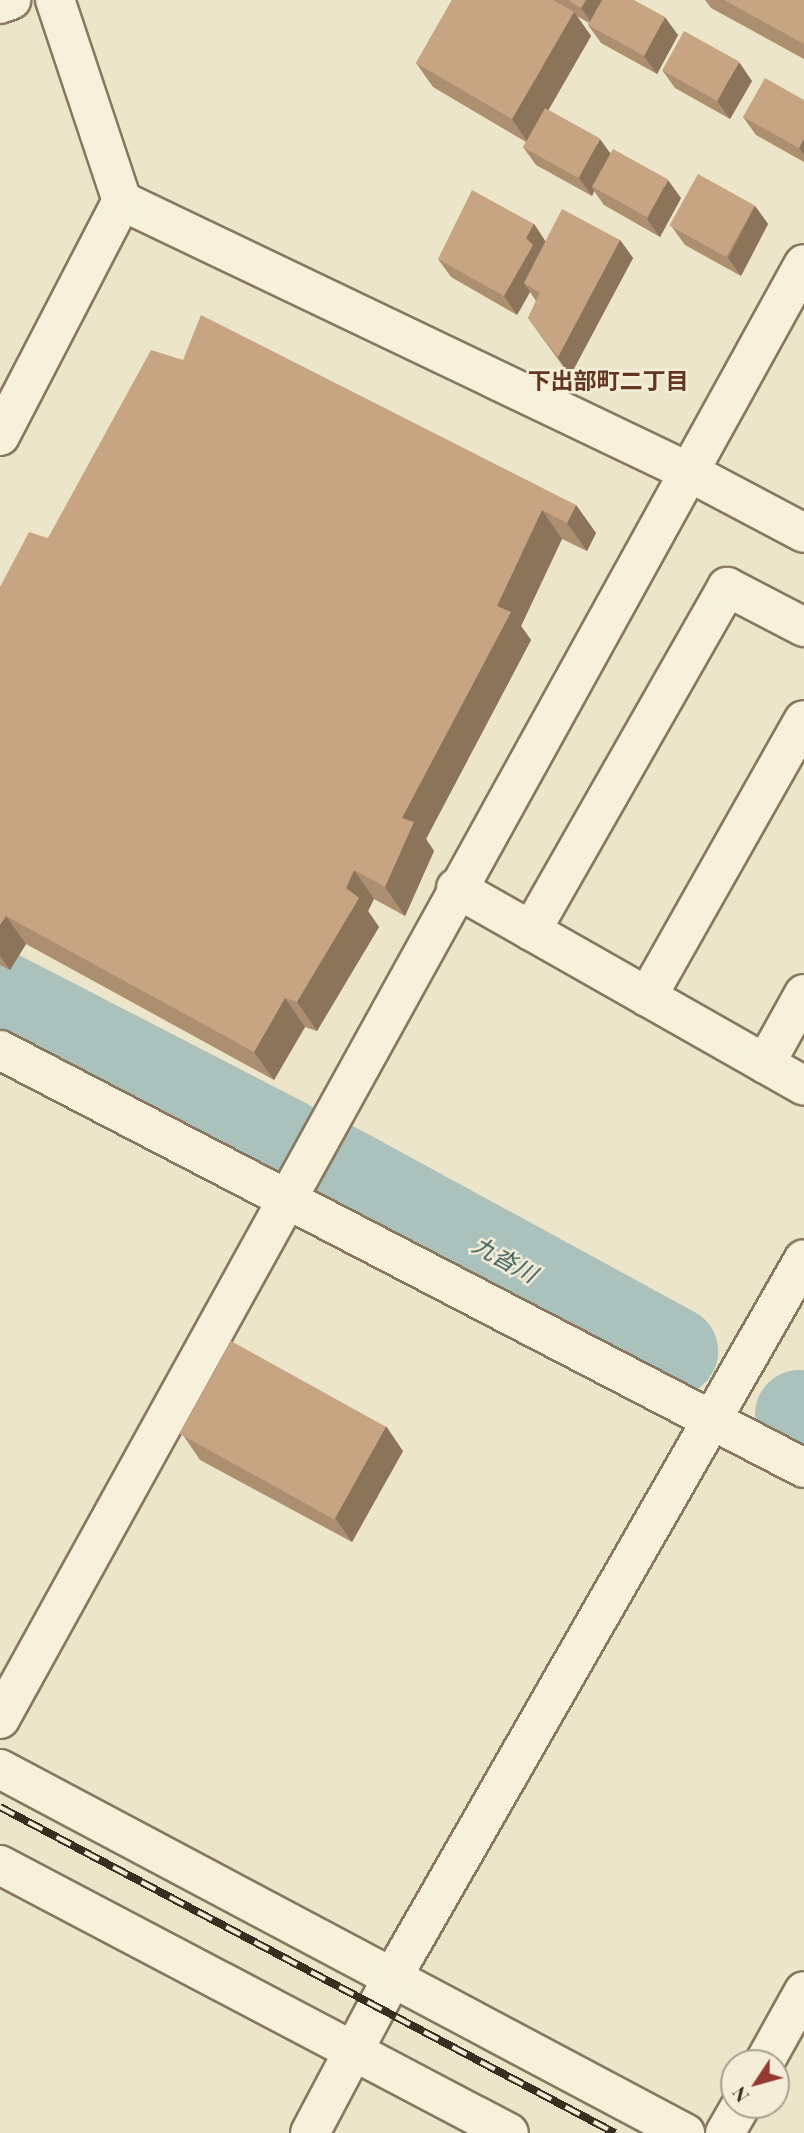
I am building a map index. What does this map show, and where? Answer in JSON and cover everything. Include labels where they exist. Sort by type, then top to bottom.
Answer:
[{"type":"street","points":[[0,4],[11,0]]},
{"type":"street","points":[[0,436],[122,201],[55,0]]},
{"type":"street","points":[[122,201],[689,472],[804,533]]},
{"type":"street","points":[[0,1718],[288,1200],[456,888],[804,264]]},
{"type":"street","points":[[531,931],[727,587],[804,628]]},
{"type":"street","points":[[647,997],[804,720]]},
{"type":"street","points":[[456,888],[804,1086]]},
{"type":"street","points":[[765,1063],[804,994]]},
{"type":"street","points":[[0,1051],[804,1468]]},
{"type":"street","points":[[310,2133],[393,1976],[715,1420],[804,1259]]},
{"type":"street","points":[[0,1769],[685,2133]]},
{"type":"street","points":[[0,1865],[509,2133]]},
{"type":"street","points":[[772,2049],[804,1991]]},
{"type":"building","points":[[452,0],[553,0],[574,12],[512,119],[416,63]]},
{"type":"building","points":[[568,0],[586,0],[581,8]]},
{"type":"building","points":[[602,0],[634,0],[665,17],[644,56],[588,25]]},
{"type":"building","points":[[724,0],[804,0],[804,44]]},
{"type":"building","points":[[684,31],[739,62],[717,101],[662,70]]},
{"type":"building","points":[[765,78],[804,100],[804,139],[799,148],[743,117]]},
{"type":"building","points":[[545,108],[600,139],[578,178],[523,147]]},
{"type":"building","points":[[613,149],[668,180],[647,217],[592,187]]},
{"type":"building","points":[[698,174],[755,206],[726,257],[669,226]]},
{"type":"building","points":[[472,190],[534,224],[526,238],[533,245],[504,296],[438,259]]},
{"type":"building","points":[[562,209],[620,240],[558,357],[528,318],[540,293],[524,283]]},
{"type":"building","points":[[201,315],[576,505],[567,523],[542,510],[497,606],[511,612],[402,818],[414,822],[385,887],[354,870],[346,888],[359,898],[297,1002],[285,998],[254,1052],[6,916],[0,925],[0,587],[29,532],[48,538],[151,350],[183,360]]},
{"type":"building","points":[[231,1341],[386,1427],[334,1520],[180,1434]]},
{"type":"waterway","name":"九沓川","points":[[0,995],[285,1142]]},
{"type":"waterway","name":"九沓川","points":[[336,1167],[673,1351]]},
{"type":"waterway","name":"九沓川","points":[[799,1414],[804,1417]]},
{"type":"railway","points":[[0,1807],[615,2133]]},
{"type":"district","name":"下出部町二丁目","points":[[608,380]]}]
